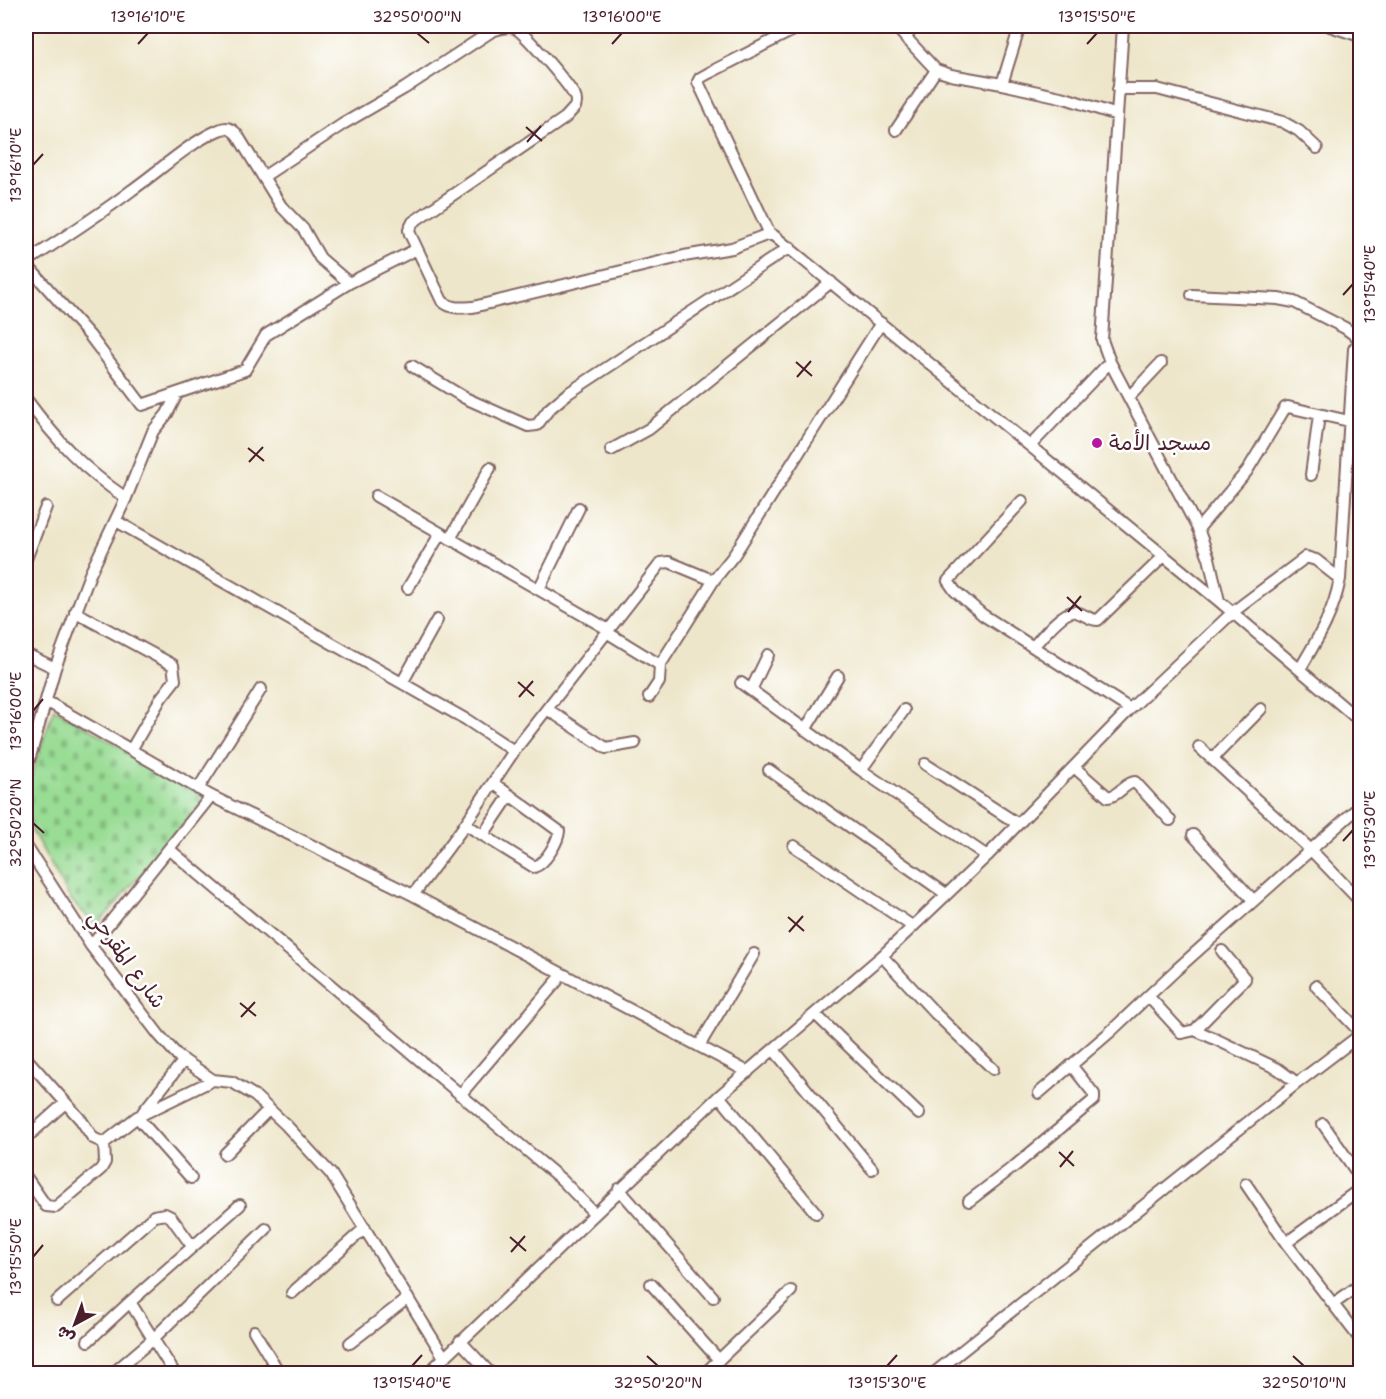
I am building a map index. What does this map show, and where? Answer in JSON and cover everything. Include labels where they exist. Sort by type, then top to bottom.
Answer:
[{"type":"street","points":[[770,234],[698,82],[700,78],[709,73],[801,26]]},
{"type":"street","points":[[895,26],[936,70],[1065,98],[1117,115]]},
{"type":"street","points":[[906,39],[912,26]]},
{"type":"street","points":[[1002,84],[1020,26]]},
{"type":"street","points":[[1123,26],[1102,340],[1110,363],[1198,529],[1220,601]]},
{"type":"street","points":[[1330,26],[1360,36]]},
{"type":"street","points":[[263,177],[492,31],[513,27],[521,32],[559,76],[575,98],[575,107],[565,118],[413,222],[409,230],[442,301],[450,306],[462,308],[684,256],[732,248],[770,234],[774,235],[1220,601],[1360,721]]},
{"type":"street","points":[[896,130],[936,70]]},
{"type":"street","points":[[1119,89],[1157,89],[1283,122],[1299,131],[1317,148]]},
{"type":"street","points":[[349,283],[320,258],[304,230],[281,206],[230,128],[220,129],[183,153],[102,213],[26,263],[90,336],[142,405],[245,370],[266,335],[349,283],[417,249]]},
{"type":"street","points":[[412,366],[465,398],[528,426],[537,425],[549,410],[567,394],[790,247]]},
{"type":"street","points":[[611,450],[649,429],[831,282]]},
{"type":"street","points":[[1192,295],[1278,299],[1294,302],[1345,328],[1360,340],[1354,349],[1356,394],[1349,421],[1340,579],[1333,610],[1326,626],[1300,669]]},
{"type":"street","points":[[650,697],[659,681],[660,665],[714,580],[734,555],[881,323]]},
{"type":"street","points":[[1030,446],[1110,363]]},
{"type":"street","points":[[1128,397],[1161,363]]},
{"type":"street","points":[[26,771],[55,668],[90,574],[116,521],[153,431],[167,414],[177,394]]},
{"type":"street","points":[[26,399],[70,454],[102,482],[126,498]]},
{"type":"street","points":[[1198,529],[1247,471],[1285,408],[1349,421]]},
{"type":"street","points":[[1311,475],[1318,415]]},
{"type":"street","points":[[408,588],[490,468]]},
{"type":"street","points":[[376,496],[539,589],[660,665]]},
{"type":"street","points":[[1022,501],[948,581],[955,591],[983,615],[1130,709]]},
{"type":"street","points":[[26,560],[46,507]]},
{"type":"street","points":[[539,589],[579,508]]},
{"type":"street","points":[[116,521],[467,720],[514,751]]},
{"type":"street","points":[[1033,647],[1069,612],[1076,612],[1092,620],[1098,620],[1164,556]]},
{"type":"street","points":[[427,1374],[719,1096],[882,956],[987,856],[1130,709],[1233,612],[1306,557],[1316,560],[1340,579]]},
{"type":"street","points":[[413,894],[465,825],[514,751],[651,574],[665,562],[714,580]]},
{"type":"street","points":[[75,612],[173,665],[175,680],[161,698],[131,750]]},
{"type":"street","points":[[402,683],[437,620]]},
{"type":"street","points":[[26,654],[55,668]]},
{"type":"street","points":[[768,654],[746,687],[861,770],[987,856]]},
{"type":"street","points":[[805,729],[838,676]]},
{"type":"street","points":[[198,789],[261,689]]},
{"type":"street","points":[[46,701],[211,796],[413,894],[748,1072]]},
{"type":"street","points":[[547,709],[606,748],[635,743]]},
{"type":"street","points":[[1212,759],[1261,709]]},
{"type":"street","points":[[861,770],[904,710]]},
{"type":"street","points":[[1199,747],[1311,850],[1360,901]]},
{"type":"street","points":[[925,764],[1018,824]]},
{"type":"street","points":[[1074,766],[1108,797],[1113,797],[1129,783],[1135,782],[1170,820]]},
{"type":"street","points":[[769,770],[946,894]]},
{"type":"street","points":[[465,825],[534,867],[540,865],[558,838],[558,831],[493,783]]},
{"type":"street","points":[[483,835],[510,795]]},
{"type":"street","points":[[91,946],[211,796]]},
{"type":"street","points":[[1039,1093],[1360,806]]},
{"type":"street","points":[[1193,835],[1253,900]]},
{"type":"street","name":"شارع المقرحي","points":[[26,846],[30,857],[91,946],[159,1035],[184,1060],[213,1080],[232,1082],[255,1096],[331,1174],[444,1357]]},
{"type":"street","points":[[794,846],[912,926]]},
{"type":"street","points":[[169,849],[562,1180],[594,1213]]},
{"type":"street","points":[[1148,996],[1182,1033],[1194,1030],[1245,979],[1222,951]]},
{"type":"street","points":[[699,1046],[754,954]]},
{"type":"street","points":[[882,956],[936,1014],[993,1069]]},
{"type":"street","points":[[460,1095],[558,980]]},
{"type":"street","points":[[933,1374],[1360,1033],[1316,986]]},
{"type":"street","points":[[815,1014],[919,1114]]},
{"type":"street","points":[[1194,1030],[1278,1069],[1297,1083]]},
{"type":"street","points":[[774,1050],[872,1169]]},
{"type":"street","points":[[26,1058],[81,1120],[93,1138],[104,1143]]},
{"type":"street","points":[[139,1116],[184,1060]]},
{"type":"street","points":[[969,1201],[1094,1100],[1094,1094],[1071,1065]]},
{"type":"street","points":[[104,1143],[139,1116],[213,1080]]},
{"type":"street","points":[[719,1096],[816,1213]]},
{"type":"street","points":[[26,1138],[65,1103]]},
{"type":"street","points":[[225,1154],[269,1109]]},
{"type":"street","points":[[139,1116],[190,1178]]},
{"type":"street","points":[[1323,1124],[1360,1177]]},
{"type":"street","points":[[26,1177],[29,1190],[46,1206],[56,1207],[101,1169],[105,1162],[104,1143]]},
{"type":"street","points":[[1246,1184],[1286,1243],[1360,1340]]},
{"type":"street","points":[[619,1189],[713,1297]]},
{"type":"street","points":[[1286,1243],[1360,1189]]},
{"type":"street","points":[[88,1341],[240,1205]]},
{"type":"street","points":[[57,1301],[154,1216],[165,1214],[171,1217],[192,1246]]},
{"type":"street","points":[[292,1293],[365,1228]]},
{"type":"street","points":[[112,1374],[153,1339],[266,1229]]},
{"type":"street","points":[[651,1284],[719,1360]]},
{"type":"street","points":[[1333,1304],[1360,1285]]},
{"type":"street","points":[[704,1374],[791,1291]]},
{"type":"street","points":[[350,1343],[408,1298]]},
{"type":"street","points":[[130,1302],[175,1374]]},
{"type":"street","points":[[254,1331],[280,1374]]},
{"type":"street","points":[[460,1341],[491,1374]]},
{"type":"green space","points":[[54,708],[206,797],[97,926],[71,900],[26,820],[26,791]]},
{"type":"place","name":"مسجد الأمة","points":[[1097,443]]}]
